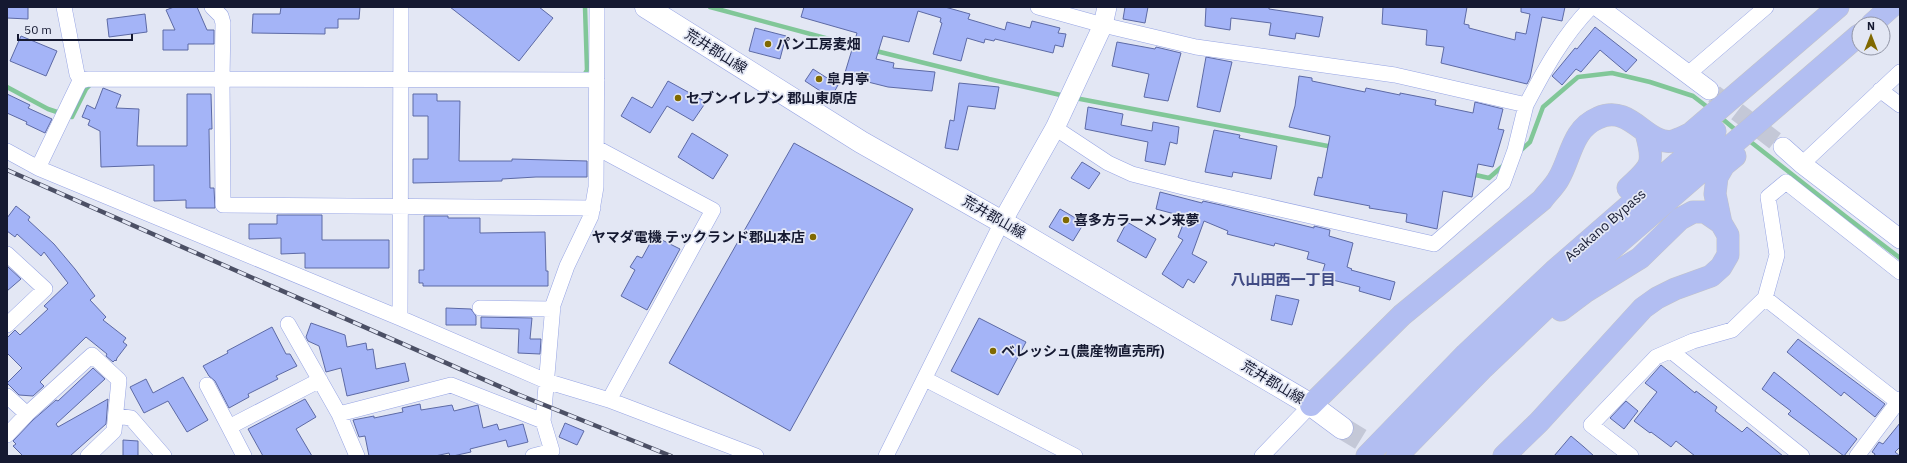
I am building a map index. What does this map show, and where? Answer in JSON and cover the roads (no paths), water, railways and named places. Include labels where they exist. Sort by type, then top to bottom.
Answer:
[{"type":"highway","points":[[1312,406],[1402,315],[1542,200],[1559,179],[1581,129],[1598,117],[1617,115],[1635,122],[1646,133],[1663,140],[1672,141],[1690,134],[1838,7]]},
{"type":"highway","name":"Asakano Bypass","points":[[1367,456],[1466,354],[1554,271],[1677,162],[1796,62],[1855,7]]},
{"type":"highway","points":[[1881,16],[1891,7]]},
{"type":"highway","name":"Asakano Bypass","points":[[1397,456],[1482,369],[1571,284],[1851,42]]},
{"type":"highway","points":[[1504,456],[1539,422],[1643,308],[1657,298],[1675,289],[1710,276],[1721,267],[1728,255],[1728,235],[1722,223],[1715,194],[1717,177],[1724,165],[1781,116],[1792,94]]},
{"type":"highway","points":[[1554,271],[1588,226],[1648,170],[1651,158],[1646,133]]},
{"type":"highway","points":[[1482,369],[1585,292],[1640,258],[1680,219],[1693,212],[1705,212],[1722,223]]},
{"type":"main road","name":"荒井郡山線","points":[[646,7],[861,142],[1002,222],[1312,406],[1342,428]]},
{"type":"street","points":[[64,7],[77,74],[81,81]]},
{"type":"street","points":[[212,7],[221,16],[223,23],[223,205],[593,208]]},
{"type":"street","points":[[400,318],[402,79],[401,7]]},
{"type":"street","points":[[533,456],[555,453],[543,422],[553,309],[564,272],[591,216],[593,208],[596,186],[597,148],[597,7]]},
{"type":"street","points":[[1038,7],[1103,25],[1196,46],[1395,75],[1526,106]]},
{"type":"street","points":[[886,456],[1002,222],[1055,128],[1103,25],[1107,7]]},
{"type":"street","points":[[1055,128],[1108,163],[1132,174],[1195,190],[1434,244],[1503,183],[1515,150],[1526,106],[1550,58],[1579,19],[1591,7]]},
{"type":"street","points":[[1598,7],[1709,90]]},
{"type":"street","points":[[1688,74],[1766,7]]},
{"type":"street","points":[[1802,164],[1900,72]]},
{"type":"street","points":[[38,168],[81,81],[88,79],[597,80]]},
{"type":"street","points":[[1880,90],[1900,105]]},
{"type":"street","points":[[1783,147],[1802,164],[1900,239]]},
{"type":"street","points":[[597,148],[713,210],[609,400]]},
{"type":"street","points":[[7,151],[38,168],[400,318],[546,381],[609,400],[756,456]]},
{"type":"street","points":[[1630,456],[1591,425],[1656,357],[1692,341],[1732,330],[1765,298],[1777,255],[1768,197],[1786,182],[1900,272]]},
{"type":"street","points":[[7,254],[45,289],[7,325]]},
{"type":"street","points":[[1765,298],[1899,400],[1856,456]]},
{"type":"street","points":[[480,308],[553,309]]},
{"type":"street","points":[[288,324],[339,414],[357,456]]},
{"type":"street","points":[[1671,351],[1802,456]]},
{"type":"street","points":[[7,435],[27,414],[92,355],[119,380],[114,431],[88,456]]},
{"type":"street","points":[[925,379],[1075,456]]},
{"type":"street","points":[[229,426],[320,380]]},
{"type":"street","points":[[207,385],[244,456]]},
{"type":"street","points":[[339,414],[451,385],[543,422]]},
{"type":"street","points":[[7,396],[27,414]]},
{"type":"street","points":[[1262,456],[1312,406]]},
{"type":"street","points":[[116,416],[131,418],[164,456]]},
{"type":"waterway","points":[[583,77],[587,70],[585,7]]},
{"type":"waterway","points":[[710,7],[859,47]]},
{"type":"waterway","points":[[872,50],[1065,96]]},
{"type":"waterway","points":[[1519,152],[1530,142],[1543,107],[1578,77],[1612,73],[1650,82],[1693,96],[1710,109]]},
{"type":"waterway","points":[[7,87],[48,109],[72,117],[86,89],[92,83]]},
{"type":"waterway","points":[[1075,98],[1333,147]]},
{"type":"waterway","points":[[1719,116],[1738,132]]},
{"type":"waterway","points":[[1747,139],[1900,258]]},
{"type":"waterway","points":[[1471,174],[1489,178],[1505,164]]},
{"type":"tunnel","points":[[1714,94],[1783,147]]},
{"type":"tunnel","points":[[1342,428],[1388,456]]},
{"type":"railway","points":[[7,170],[517,394],[671,456]]},
{"type":"place","name":"パン工房麦畑","points":[[768,44]]},
{"type":"place","name":"皐月亭","points":[[819,79]]},
{"type":"place","name":"セブンイレブン 郡山東原店","points":[[678,98]]},
{"type":"place","name":"喜多方ラーメン来夢","points":[[1066,220]]},
{"type":"place","name":"ヤマダ電機 テックランド郡山本店","points":[[813,237]]},
{"type":"place","name":"ベレッシュ(農産物直売所)","points":[[993,351]]},
{"type":"district","name":"八山田西一丁目","points":[[1283,280]]}]
